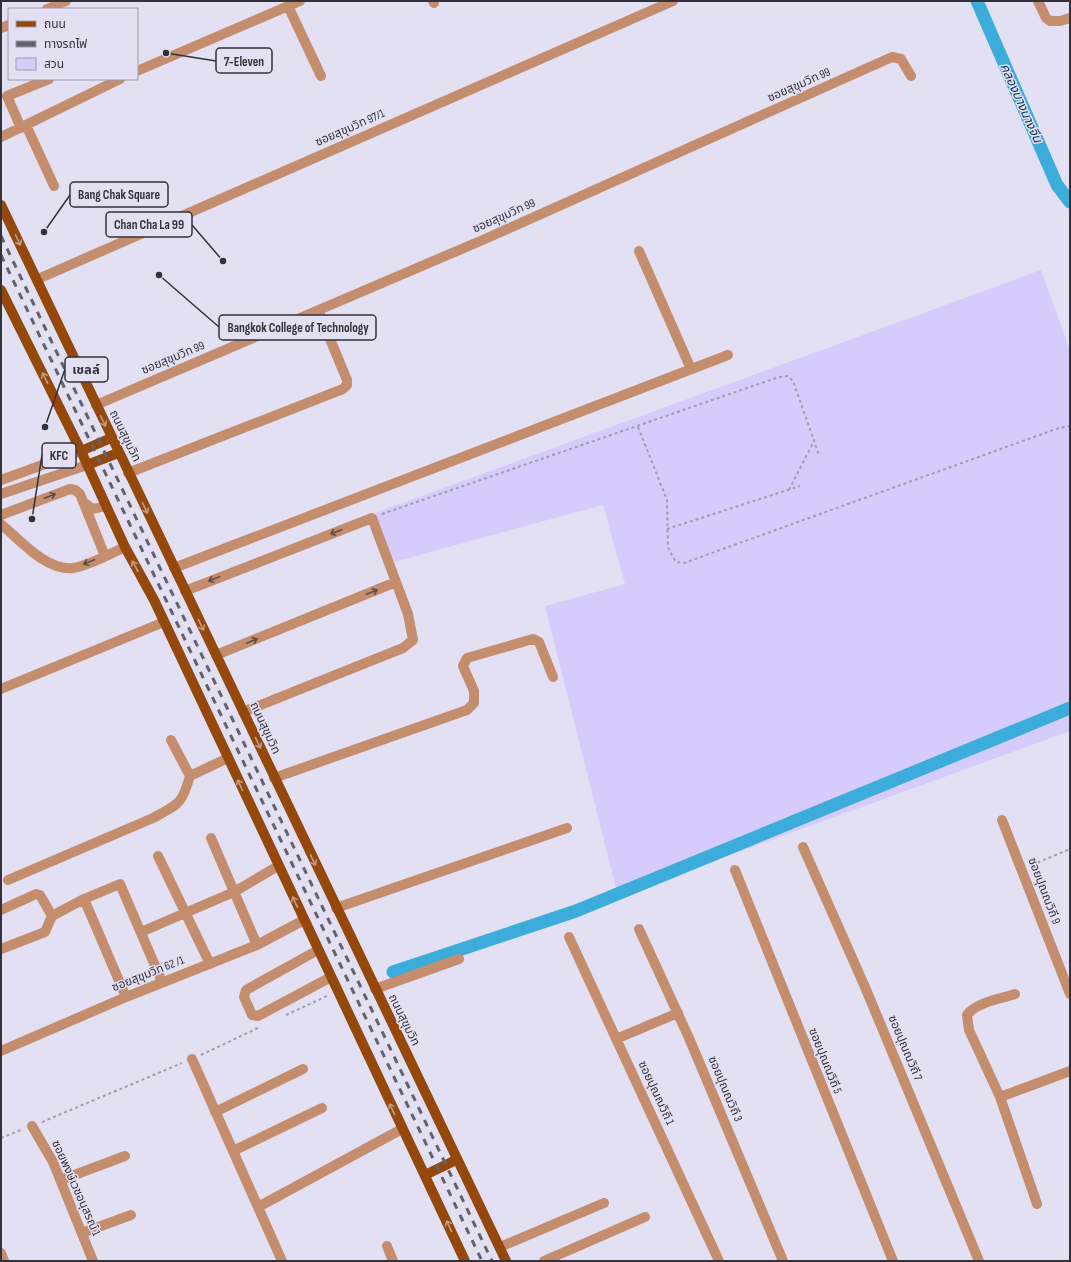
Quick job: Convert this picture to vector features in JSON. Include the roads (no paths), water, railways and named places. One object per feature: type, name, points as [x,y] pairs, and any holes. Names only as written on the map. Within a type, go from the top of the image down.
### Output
[{"type":"main road","name":"ถนนสุขุมวิท","points":[[1,206],[38,279],[118,453],[216,655],[456,1160],[506,1261]]},
{"type":"main road","points":[[1,290],[81,451],[125,547],[164,622],[425,1175],[462,1260]]},
{"type":"main road","points":[[81,451],[112,438]]},
{"type":"main road","points":[[87,465],[118,453]]},
{"type":"main road","points":[[425,1175],[456,1160]]},
{"type":"street","points":[[49,8],[66,1]]},
{"type":"street","points":[[138,67],[300,1]]},
{"type":"street","name":"ซอยสุขุมวิท 97/1","points":[[38,279],[673,1]]},
{"type":"street","points":[[1038,1],[1046,18],[1050,21],[1060,21],[1070,18]]},
{"type":"street","points":[[288,6],[321,76]]},
{"type":"street","name":"ซอยสุขุมวิท 99","points":[[96,405],[485,239],[892,57],[901,59],[911,76]]},
{"type":"street","points":[[47,80],[7,96],[54,186]]},
{"type":"street","points":[[1,137],[118,80]]},
{"type":"street","points":[[639,251],[691,370]]},
{"type":"street","points":[[128,473],[343,390],[347,385],[347,380],[318,310]]},
{"type":"street","points":[[174,568],[728,355]]},
{"type":"street","points":[[1,480],[81,451]]},
{"type":"street","points":[[1,494],[87,465]]},
{"type":"street","points":[[1,515],[70,489],[75,490],[80,494],[105,556]]},
{"type":"street","points":[[83,502],[93,509],[106,506]]},
{"type":"street","points":[[185,591],[372,518],[408,614],[414,640],[402,648],[243,712]]},
{"type":"street","points":[[1,524],[43,559],[56,566],[75,568],[125,547]]},
{"type":"street","points":[[216,655],[396,582]]},
{"type":"street","points":[[1,689],[164,622]]},
{"type":"street","points":[[274,778],[467,710],[474,703],[474,691],[463,666],[467,658],[533,639],[539,642],[553,677]]},
{"type":"street","points":[[8,880],[153,818],[176,805],[184,795],[190,776],[171,740]]},
{"type":"street","points":[[190,776],[228,758]]},
{"type":"street","name":"ซอยปุณณวิถี 9","points":[[1002,820],[1070,994]]},
{"type":"street","points":[[336,908],[567,828]]},
{"type":"street","points":[[211,838],[257,945]]},
{"type":"street","name":"ซอยปุณณวิถี 7","points":[[803,847],[868,995],[979,1261]]},
{"type":"street","points":[[158,856],[210,964]]},
{"type":"street","points":[[141,932],[234,892],[278,866]]},
{"type":"street","name":"ซอยปุณณวิถี 5","points":[[735,870],[893,1261]]},
{"type":"street","points":[[1,949],[45,932],[52,916],[84,899],[120,884],[162,982]]},
{"type":"street","points":[[1,910],[36,894],[40,895],[52,916]]},
{"type":"street","points":[[84,899],[126,997]]},
{"type":"street","name":"ซอยสุขุมวิท 62 /1","points":[[1,1051],[162,982],[257,945],[304,920]]},
{"type":"street","name":"ซอยปุณณวิถี 3","points":[[639,929],[678,1013],[783,1261]]},
{"type":"street","name":"ซอยปุณณวิถี 1","points":[[569,937],[719,1261]]},
{"type":"street","points":[[318,950],[246,990],[244,997],[252,1015],[258,1016],[331,977]]},
{"type":"street","points":[[375,989],[459,959]]},
{"type":"street","points":[[1015,994],[981,1005],[970,1010],[966,1015],[969,1030],[1000,1097],[1037,1204]]},
{"type":"street","points":[[616,1039],[678,1013]]},
{"type":"street","points":[[192,1059],[282,1261]]},
{"type":"street","points":[[215,1112],[303,1070]]},
{"type":"street","points":[[1000,1097],[1070,1071]]},
{"type":"street","points":[[233,1151],[322,1108]]},
{"type":"street","name":"ซอยพงษ์เวชอนุสรณ์ 1","points":[[32,1126],[53,1162],[94,1261]]},
{"type":"street","points":[[258,1207],[402,1129]]},
{"type":"street","points":[[61,1180],[125,1156]]},
{"type":"street","points":[[500,1247],[604,1203]]},
{"type":"street","points":[[82,1233],[131,1216]]},
{"type":"street","points":[[544,1261],[645,1217]]},
{"type":"street","points":[[387,1246],[393,1261]]},
{"type":"street","points":[[1,1253],[4,1261]]},
{"type":"waterway","name":"คลองบางนางจีน","points":[[977,1],[1057,185],[1070,202]]},
{"type":"waterway","points":[[393,972],[576,911],[1070,708]]},
{"type":"railway","points":[[1,236],[492,1261]]},
{"type":"railway","points":[[1,255],[482,1261]]},
{"type":"place","name":"7-Eleven","points":[[166,53]]},
{"type":"place","name":"Bang Chak Square","points":[[44,232]]},
{"type":"place","name":"Chan Cha La 99","points":[[223,261]]},
{"type":"place","name":"Bangkok College of Technology","points":[[159,275]]},
{"type":"place","name":"เชลล์","points":[[45,427]]},
{"type":"place","name":"KFC","points":[[32,519]]}]
